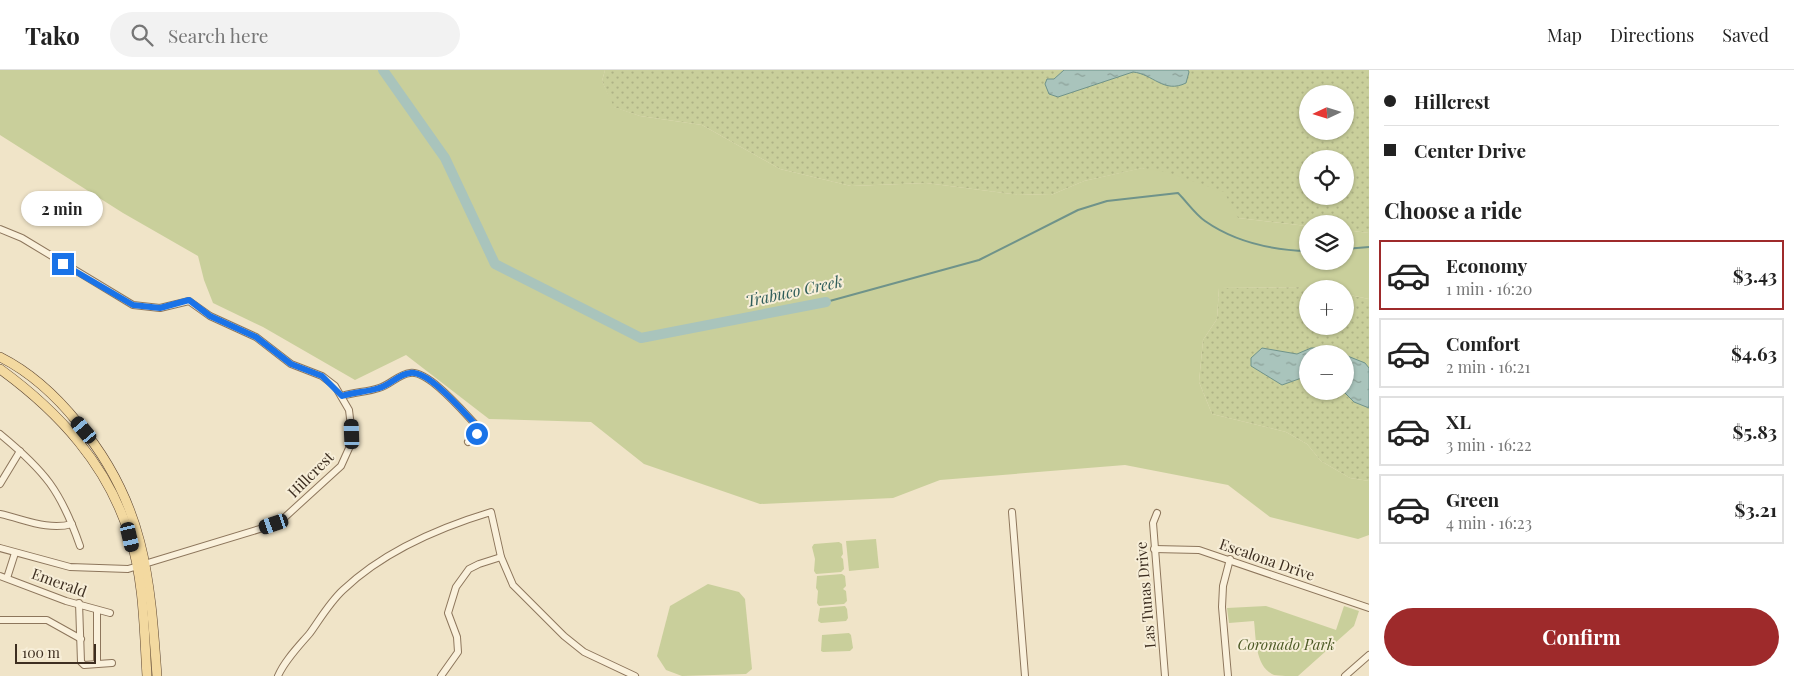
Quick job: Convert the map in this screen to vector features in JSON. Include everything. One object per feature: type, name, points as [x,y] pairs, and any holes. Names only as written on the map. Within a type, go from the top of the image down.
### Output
[{"type":"main road","points":[[0,357],[40,384],[66,408],[93,440],[124,492],[138,532],[157,676]]},
{"type":"main road","points":[[0,369],[34,394],[58,417],[84,447],[115,498],[142,566],[147,676]]},
{"type":"street","points":[[0,229],[22,238],[133,305],[160,308],[189,300],[217,320],[256,337],[291,364],[322,376],[342,396],[358,390],[381,388],[403,374],[412,372],[418,374],[430,380],[478,427],[477,434],[468,442]]},
{"type":"street","name":"Hillcrest","points":[[0,548],[70,567],[115,569],[142,566],[268,526],[284,518],[334,473],[346,456],[352,434],[352,423],[349,410],[342,396]]},
{"type":"street","points":[[0,434],[20,451],[54,487],[72,524],[80,546]]},
{"type":"street","points":[[0,484],[20,451]]},
{"type":"street","points":[[278,676],[341,592],[381,559],[403,547],[465,520],[491,512],[501,557],[513,585],[564,636],[598,660],[631,675]]},
{"type":"street","points":[[1012,512],[1025,676]]},
{"type":"street","name":"Las Tunas Drive","points":[[1157,513],[1153,524],[1154,549],[1165,676]]},
{"type":"street","points":[[0,514],[51,526],[62,527],[72,524]]},
{"type":"street","name":"Escalona Drive","points":[[1154,549],[1199,550],[1369,608]]},
{"type":"street","points":[[7,578],[15,553]]},
{"type":"street","points":[[442,676],[458,652],[459,643],[448,613],[456,587],[469,569],[501,557]]},
{"type":"street","points":[[1228,676],[1222,607],[1223,586],[1230,559]]},
{"type":"street","name":"Emerald","points":[[0,576],[66,601],[110,613]]},
{"type":"street","points":[[79,603],[80,662],[84,664],[112,663]]},
{"type":"street","points":[[97,610],[97,664]]},
{"type":"street","points":[[0,620],[48,620],[81,639]]},
{"type":"street","points":[[1345,676],[1369,656]]},
{"type":"green space","points":[[0,70],[605,70],[602,81],[614,107],[640,116],[702,125],[780,169],[851,186],[926,183],[1012,194],[1051,195],[1084,181],[1142,168],[1166,172],[1224,192],[1238,218],[1299,225],[1299,270],[1354,270],[1354,231],[1369,233],[1369,299],[1354,296],[1354,280],[1299,280],[1299,287],[1219,288],[1217,319],[1203,340],[1199,382],[1212,414],[1286,432],[1307,444],[1321,461],[1350,478],[1369,481],[1369,535],[1358,539],[1270,517],[1228,485],[1125,465],[940,480],[893,498],[760,504],[644,464],[591,422],[489,419],[406,355],[355,380],[263,327],[213,303],[204,280],[198,256],[123,213],[0,135]]},
{"type":"green space","points":[[605,70],[1369,70],[1369,233],[1354,231],[1354,215],[1299,215],[1299,225],[1238,218],[1143,168],[1084,181],[1051,195],[1012,194],[926,183],[851,186],[780,169],[702,125],[640,116],[613,107],[602,81]]},
{"type":"green space","points":[[1299,287],[1299,335],[1354,335],[1354,296],[1369,299],[1369,481],[1350,478],[1321,461],[1307,444],[1286,432],[1212,414],[1199,382],[1203,340],[1217,319],[1219,288]]},
{"type":"green space","points":[[876,539],[879,568],[849,571],[846,541]]},
{"type":"green space","points":[[839,542],[842,544],[843,554],[841,557],[844,569],[841,572],[816,574],[814,571],[815,559],[812,547],[814,544]]},
{"type":"green space","points":[[842,574],[845,576],[846,586],[843,589],[846,591],[847,601],[844,604],[819,606],[816,588],[817,576]]},
{"type":"green space","points":[[708,584],[739,592],[745,599],[752,669],[746,674],[682,676],[666,670],[657,656],[670,606]]},
{"type":"green space","points":[[845,606],[848,618],[846,621],[821,623],[818,621],[820,608]]},
{"type":"green space","name":"Coronado Park","points":[[1266,606],[1336,630],[1344,606],[1359,611],[1354,626],[1298,676],[1282,676],[1274,675],[1263,666],[1256,643],[1254,621],[1229,623],[1227,608]]},
{"type":"green space","points":[[849,633],[853,648],[850,651],[821,651],[822,635]]},
{"type":"water","points":[[1064,70],[1188,70],[1189,72],[1186,83],[1178,86],[1165,85],[1140,73],[1133,72],[1058,97],[1049,94],[1045,84],[1047,79],[1054,79]]},
{"type":"water","points":[[1262,348],[1299,353],[1299,379],[1282,385],[1251,366],[1251,358]]},
{"type":"water","points":[[1354,359],[1365,363],[1369,368],[1369,408],[1352,400],[1354,400]]},
{"type":"waterway","name":"Trabuco Creek","points":[[383,70],[445,158],[495,264],[641,338],[826,302]]},
{"type":"waterway","name":"Trabuco Creek","points":[[826,302],[979,260],[1078,210],[1107,201],[1178,193],[1201,218],[1229,234],[1267,247],[1299,250]]},
{"type":"waterway","name":"Trabuco Creek","points":[[1354,248],[1369,247]]},
{"type":"route","points":[[63,264],[116,297],[133,305],[160,308],[189,300],[210,316],[256,337],[291,364],[322,376],[335,386],[342,396],[358,390],[381,388],[403,374],[412,372],[418,374],[430,380],[478,427],[477,434]]}]
